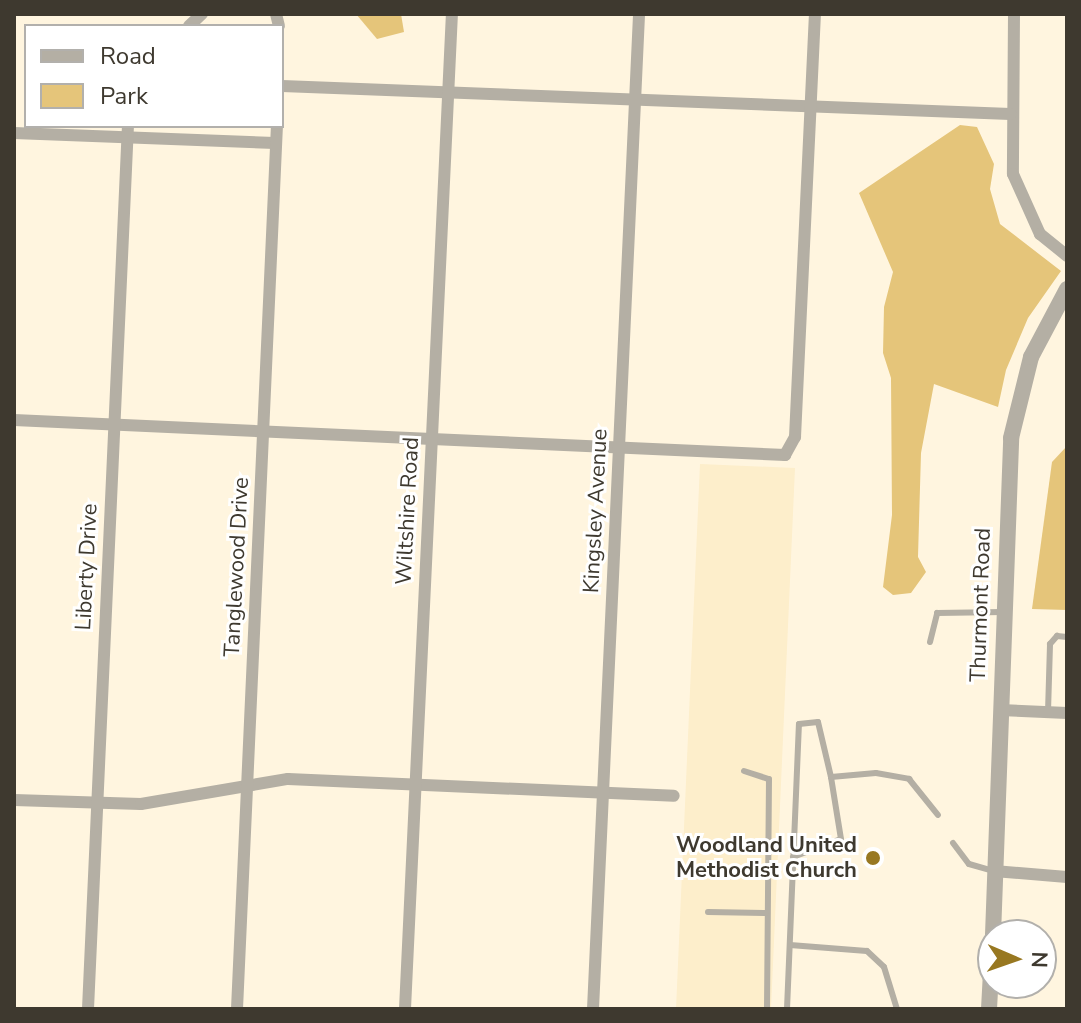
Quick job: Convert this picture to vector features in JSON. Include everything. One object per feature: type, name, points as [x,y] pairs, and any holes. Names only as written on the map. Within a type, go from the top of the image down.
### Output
[{"type":"street","name":"Wiltshire Road","points":[[405,1009],[452,14]]},
{"type":"street","name":"Kingsley Avenue","points":[[593,1009],[639,14]]},
{"type":"street","points":[[14,420],[263,429],[776,456],[788,452],[795,437],[815,14]]},
{"type":"street","points":[[1014,14],[1010,114],[1013,174],[1022,202],[1040,234],[1067,256]]},
{"type":"street","points":[[284,86],[1010,114]]},
{"type":"street","name":"Tanglewood Drive","points":[[237,1009],[277,128]]},
{"type":"street","points":[[14,133],[128,131],[275,143]]},
{"type":"street","name":"Liberty Drive","points":[[88,1009],[128,131]]},
{"type":"street","name":"Thurmont Road","points":[[993,919],[1003,612],[1015,411],[1031,357],[1067,289]]},
{"type":"street","points":[[1000,710],[1067,713]]},
{"type":"street","points":[[14,800],[160,802],[248,783],[288,779],[674,796]]},
{"type":"street","points":[[994,871],[1067,877]]},
{"type":"lane","points":[[930,642],[937,613],[1003,612]]},
{"type":"lane","points":[[1048,712],[1050,644],[1057,636],[1067,637]]},
{"type":"lane","points":[[787,1009],[793,857],[799,724],[818,722],[841,839],[793,857]]},
{"type":"lane","points":[[744,771],[769,779],[767,1009]]},
{"type":"lane","points":[[831,777],[876,773],[909,779],[938,815]]},
{"type":"lane","points":[[953,843],[969,864],[994,871]]},
{"type":"lane","points":[[708,912],[766,913]]},
{"type":"lane","points":[[790,945],[867,951],[884,967],[897,1009]]},
{"type":"shaded area","points":[[700,464],[795,468],[771,1009],[676,1009]]},
{"type":"green space","points":[[356,14],[401,14],[404,32],[377,39]]},
{"type":"green space","points":[[960,125],[977,127],[994,164],[990,189],[1000,224],[1061,271],[1028,318],[1006,370],[998,407],[934,384],[921,453],[918,557],[926,572],[911,593],[893,595],[883,587],[892,515],[891,378],[883,353],[884,307],[893,272],[859,193]]},
{"type":"green space","points":[[1067,446],[1067,610],[1032,609],[1052,462]]},
{"type":"place","name":"Woodland United Methodist Church","points":[[873,858]]}]
